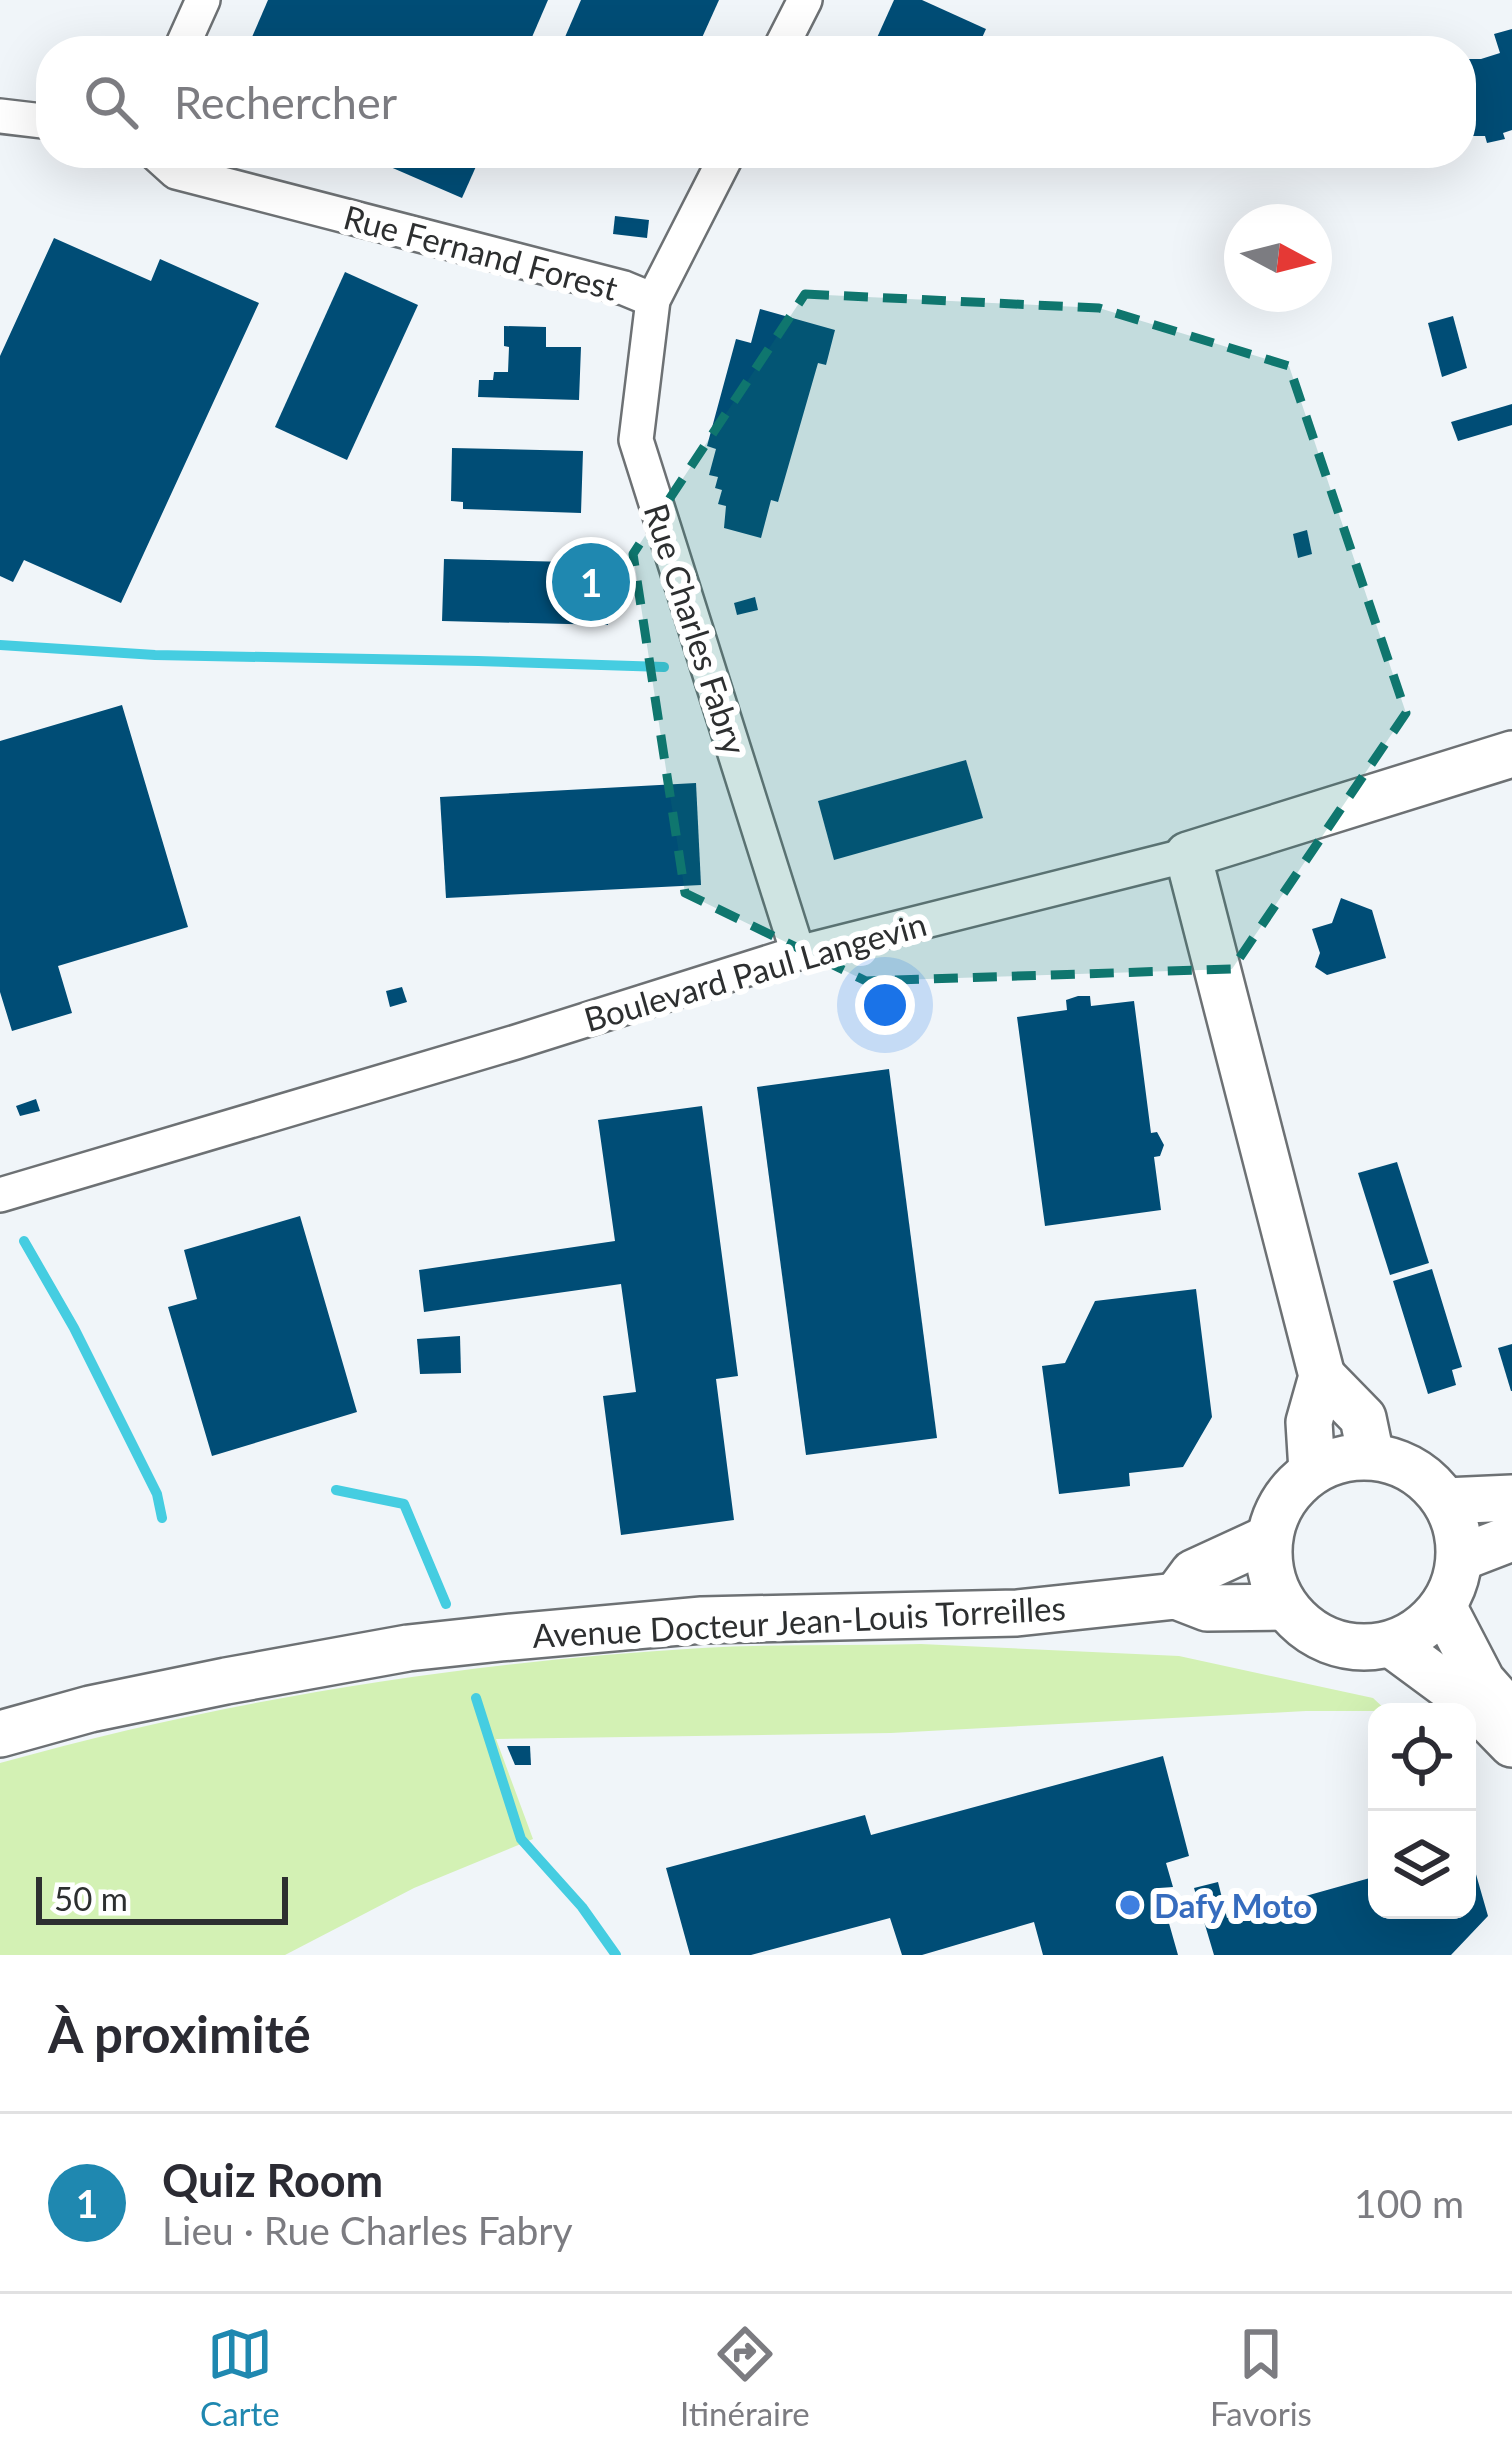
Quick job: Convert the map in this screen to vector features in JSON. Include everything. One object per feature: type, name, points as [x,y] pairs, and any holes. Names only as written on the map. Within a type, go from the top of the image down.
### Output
[{"type":"main road","name":"Boulevard Paul Langevin","points":[[1187,855],[1512,754]]},
{"type":"main road","points":[[1187,855],[1322,1376],[1363,1418],[1371,1456]]},
{"type":"main road","points":[[1312,1471],[1309,1422],[1322,1376]]},
{"type":"main road","points":[[1371,1456],[1393,1460],[1431,1483],[1456,1528],[1460,1558],[1443,1606],[1420,1630],[1391,1644],[1361,1648],[1332,1643],[1306,1629],[1286,1607],[1268,1562],[1269,1538],[1284,1501],[1312,1471],[1340,1459],[1371,1456]]},
{"type":"main road","points":[[1445,1501],[1512,1498]]},
{"type":"main road","points":[[1176,1596],[1192,1573],[1269,1538]]},
{"type":"main road","points":[[1460,1558],[1512,1538]]},
{"type":"main road","name":"Avenue Docteur Jean-Louis Torreilles","points":[[0,1734],[90,1708],[408,1648],[702,1620],[1016,1613],[1176,1596],[1207,1608],[1286,1607]]},
{"type":"main road","points":[[1443,1606],[1482,1681],[1512,1715]]},
{"type":"main road","points":[[1391,1644],[1475,1706],[1512,1744]]},
{"type":"street","points":[[186,36],[203,0]]},
{"type":"street","points":[[787,36],[806,0]]},
{"type":"street","points":[[0,116],[36,120]]},
{"type":"street","name":"Rue Fernand Forest","points":[[172,168],[624,288],[653,300],[720,168]]},
{"type":"street","name":"Rue Charles Fabry","points":[[653,300],[636,440],[798,952]]},
{"type":"street","name":"Boulevard Paul Langevin","points":[[0,1195],[517,1042],[798,952],[1187,855]]},
{"type":"highlighted area","points":[[805,294],[1099,308],[1289,366],[1406,713],[1232,969],[866,981],[685,893],[633,554]]},
{"type":"green space","points":[[921,1644],[1179,1656],[1373,1698],[1378,1703],[1368,1703],[1368,1711],[891,1733],[496,1739],[533,1839],[414,1888],[285,1955],[0,1955],[0,1763],[173,1720],[348,1687],[613,1654]]},
{"type":"building","points":[[268,0],[548,0],[532,36],[252,36]]},
{"type":"building","points":[[581,0],[719,0],[703,36],[565,36]]},
{"type":"building","points":[[894,0],[922,0],[986,29],[983,36],[878,36]]},
{"type":"building","points":[[1512,29],[1512,130],[1503,133],[1505,139],[1487,143],[1485,136],[1476,136],[1476,59],[1500,53],[1494,34]]},
{"type":"building","points":[[393,168],[475,168],[462,198]]},
{"type":"building","points":[[615,216],[649,220],[647,238],[613,234]]},
{"type":"building","points":[[54,238],[151,281],[160,259],[259,303],[121,603],[24,560],[13,582],[0,576],[0,356]]},
{"type":"building","points":[[345,272],[418,305],[347,460],[275,427]]},
{"type":"building","points":[[760,309],[835,330],[826,365],[818,363],[778,502],[771,500],[761,538],[724,528],[726,506],[718,504],[722,490],[715,488],[718,477],[709,475],[716,449],[707,446],[736,339],[751,343]]},
{"type":"building","points":[[1453,316],[1467,368],[1442,377],[1428,323]]},
{"type":"building","points":[[504,326],[546,327],[546,347],[581,347],[579,400],[478,397],[479,380],[493,380],[494,372],[508,372]]},
{"type":"building","points":[[1512,404],[1512,425],[1458,441],[1451,422]]},
{"type":"building","points":[[452,448],[583,451],[581,513],[463,509],[463,502],[451,501]]},
{"type":"building","points":[[1307,530],[1312,554],[1298,558],[1293,534]]},
{"type":"building","points":[[444,559],[610,563],[608,625],[442,621]]},
{"type":"building","points":[[755,597],[758,610],[737,615],[734,603]]},
{"type":"building","points":[[122,705],[188,927],[58,966],[72,1013],[12,1031],[0,992],[0,741]]},
{"type":"building","points":[[966,760],[983,818],[834,860],[818,801]]},
{"type":"building","points":[[696,783],[701,885],[446,898],[440,797]]},
{"type":"building","points":[[1341,898],[1372,910],[1386,958],[1327,975],[1315,967],[1320,953],[1312,929],[1332,923]]},
{"type":"building","points":[[402,987],[407,1002],[390,1007],[386,991]]},
{"type":"building","points":[[1090,996],[1091,1006],[1134,1001],[1151,1133],[1157,1132],[1164,1145],[1160,1156],[1154,1157],[1161,1210],[1045,1226],[1017,1017],[1067,1010],[1066,1000]]},
{"type":"building","points":[[889,1069],[937,1438],[806,1455],[757,1087]]},
{"type":"building","points":[[36,1099],[40,1111],[20,1116],[16,1106]]},
{"type":"building","points":[[702,1106],[738,1376],[716,1379],[734,1520],[621,1535],[603,1396],[636,1392],[621,1284],[424,1312],[419,1270],[615,1241],[598,1120]]},
{"type":"building","points":[[1397,1162],[1429,1263],[1390,1275],[1358,1173]]},
{"type":"building","points":[[300,1216],[357,1412],[212,1456],[168,1307],[197,1299],[184,1250]]},
{"type":"building","points":[[1432,1269],[1462,1367],[1452,1370],[1456,1385],[1428,1394],[1393,1281]]},
{"type":"building","points":[[1196,1289],[1212,1417],[1183,1467],[1129,1473],[1130,1486],[1059,1494],[1042,1366],[1065,1363],[1095,1301]]},
{"type":"building","points":[[460,1336],[461,1373],[420,1374],[417,1339]]},
{"type":"building","points":[[1512,1344],[1512,1391],[1511,1391],[1498,1348]]},
{"type":"building","points":[[507,1746],[530,1746],[531,1765],[515,1765]]},
{"type":"building","points":[[1163,1756],[1189,1856],[1166,1863],[1173,1887],[1159,1888],[1178,1955],[1043,1955],[1034,1922],[922,1955],[902,1955],[890,1918],[751,1955],[690,1955],[666,1868],[865,1815],[871,1835]]},
{"type":"building","points":[[1476,1874],[1488,1916],[1451,1955],[1214,1955],[1194,1888],[1218,1882],[1227,1918],[1368,1879],[1368,1919],[1476,1919]]},
{"type":"waterway","points":[[0,645],[155,655],[664,667]]},
{"type":"waterway","points":[[24,1241],[74,1328],[157,1494],[162,1518]]},
{"type":"waterway","points":[[336,1490],[404,1504],[446,1604]]},
{"type":"waterway","points":[[476,1698],[521,1839],[582,1907],[616,1955]]},
{"type":"place","name":"Quiz Room","points":[[591,582]]},
{"type":"place","name":"Dafy Moto","points":[[1130,1905]]}]
